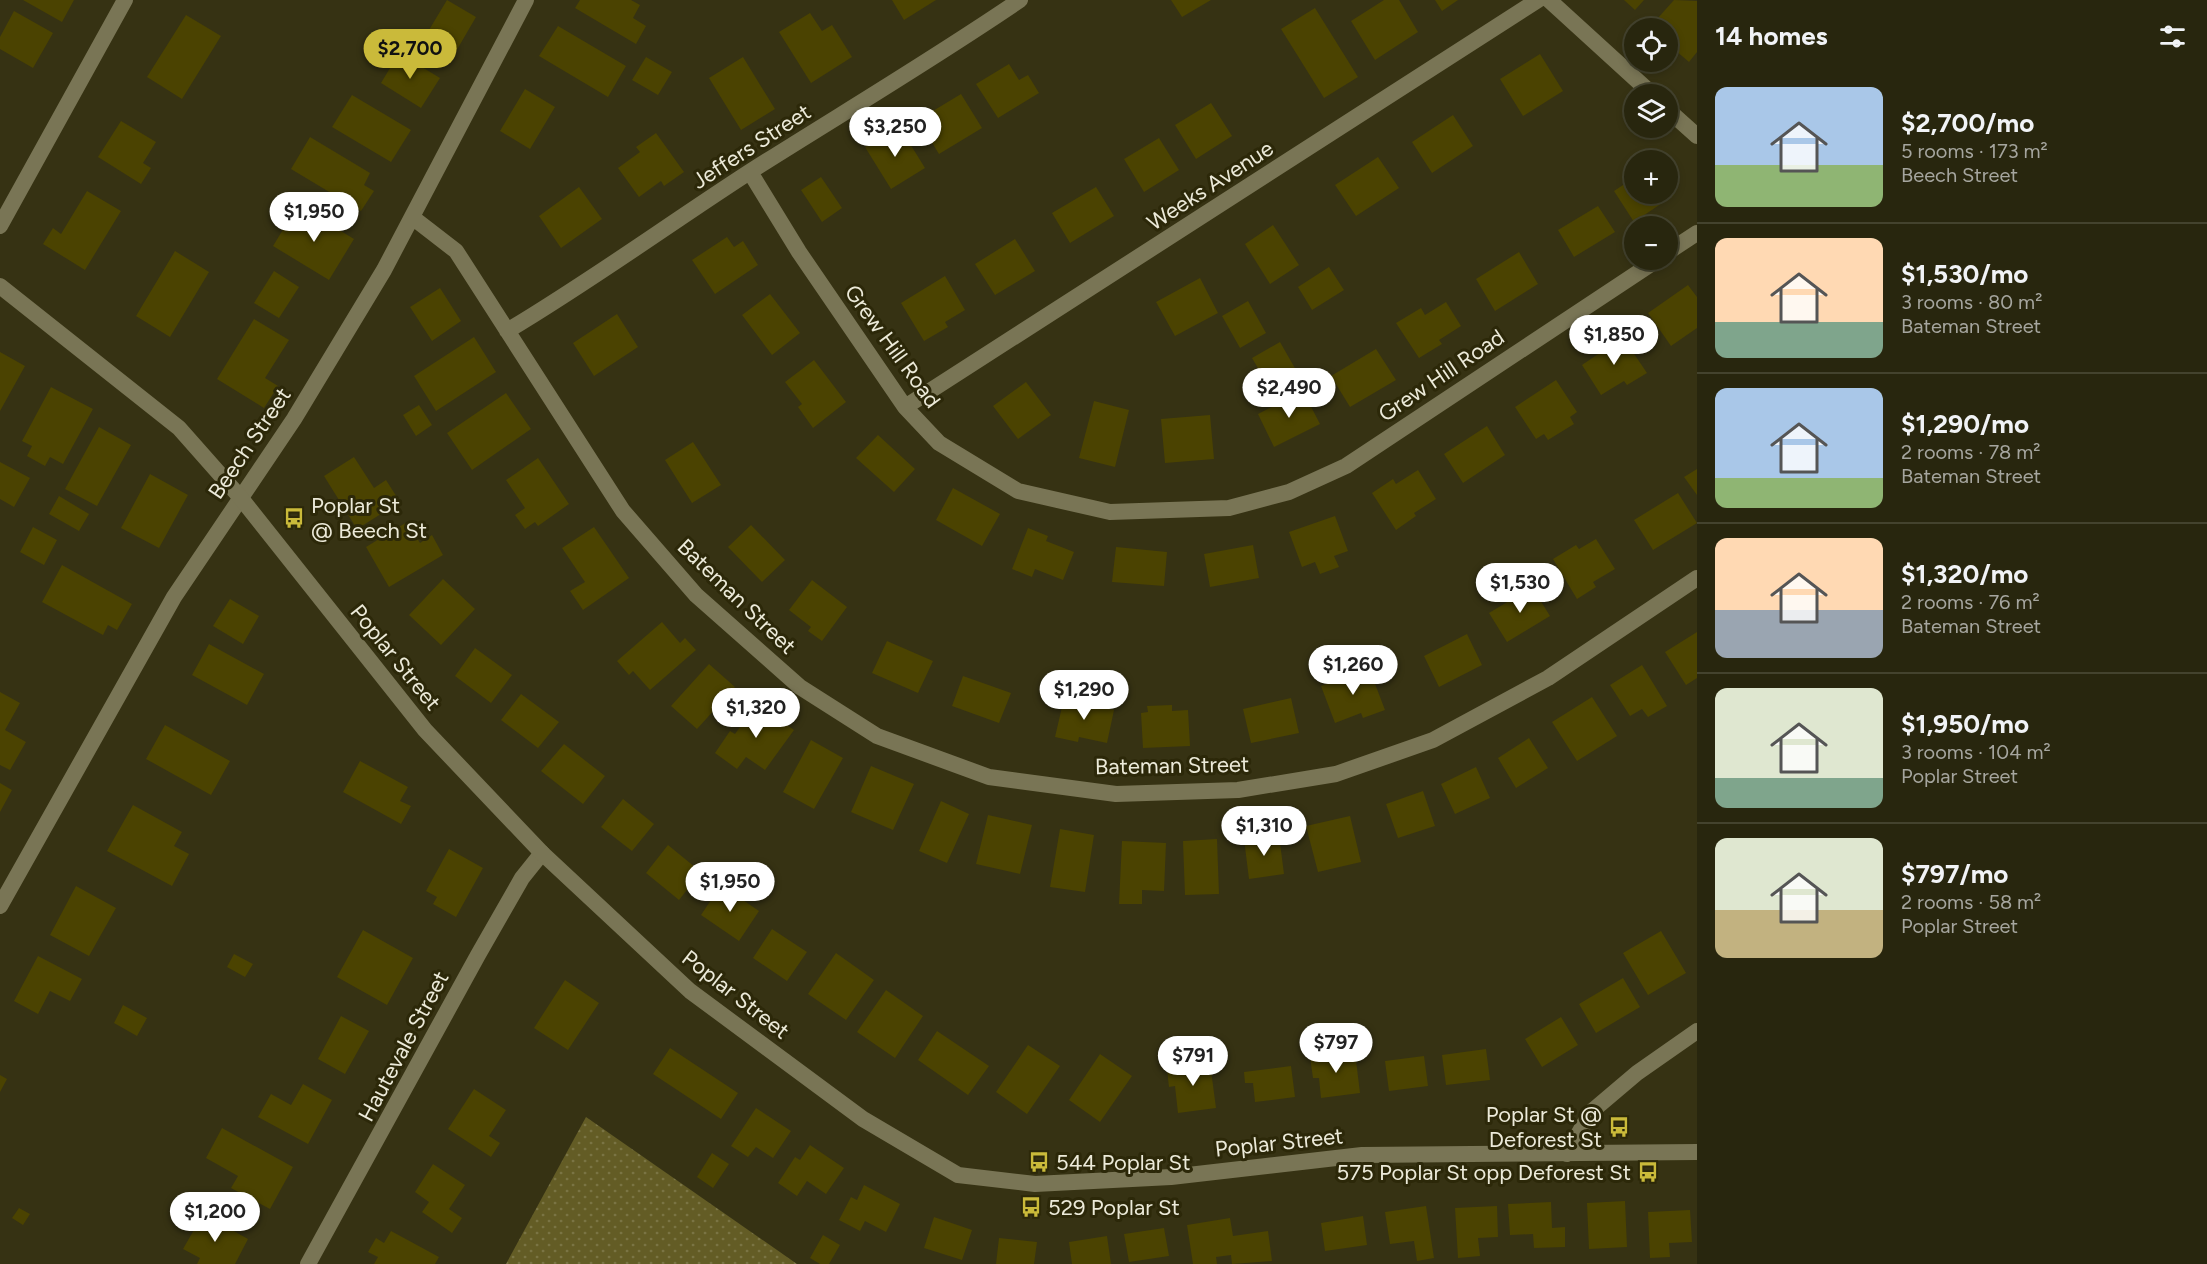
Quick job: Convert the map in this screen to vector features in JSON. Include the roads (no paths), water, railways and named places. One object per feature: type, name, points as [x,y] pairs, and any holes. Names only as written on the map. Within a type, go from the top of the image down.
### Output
[{"type":"street","points":[[0,226],[125,0]]},
{"type":"street","name":"Beech Street","points":[[0,906],[174,597],[294,420],[384,270],[526,0]]},
{"type":"street","name":"Jeffers Street","points":[[507,331],[564,297],[750,172],[961,40],[1020,0]]},
{"type":"street","name":"Weeks Avenue","points":[[905,407],[1538,0]]},
{"type":"street","points":[[1549,0],[1641,84]]},
{"type":"street","points":[[1678,119],[1697,136]]},
{"type":"street","name":"Grew Hill Road","points":[[750,172],[800,252],[905,407],[939,443],[1018,491],[1110,512],[1229,508],[1289,492],[1346,466],[1642,270]]},
{"type":"street","name":"Bateman Street","points":[[412,217],[456,251],[623,511],[696,595],[800,687],[877,736],[989,777],[1116,794],[1238,790],[1336,774],[1433,740],[1548,678],[1697,578]]},
{"type":"street","points":[[1678,245],[1697,233]]},
{"type":"street","name":"Poplar Street","points":[[0,286],[179,428],[240,497],[425,730],[542,853],[690,991],[863,1119],[958,1174],[1035,1184],[1171,1177],[1362,1155],[1697,1152]]},
{"type":"street","name":"Hautevale Street","points":[[308,1264],[478,955],[522,878],[542,853]]},
{"type":"street","points":[[1567,1154],[1591,1112],[1636,1072],[1697,1031]]},
{"type":"place","name":"Poplar St @ Beech St","points":[[294,518]]},
{"type":"place","name":"Poplar St @ Deforest St","points":[[1619,1127]]},
{"type":"place","name":"544 Poplar St","points":[[1039,1162]]},
{"type":"place","name":"575 Poplar St opp Deforest St","points":[[1648,1172]]},
{"type":"place","name":"529 Poplar St","points":[[1031,1207]]}]
